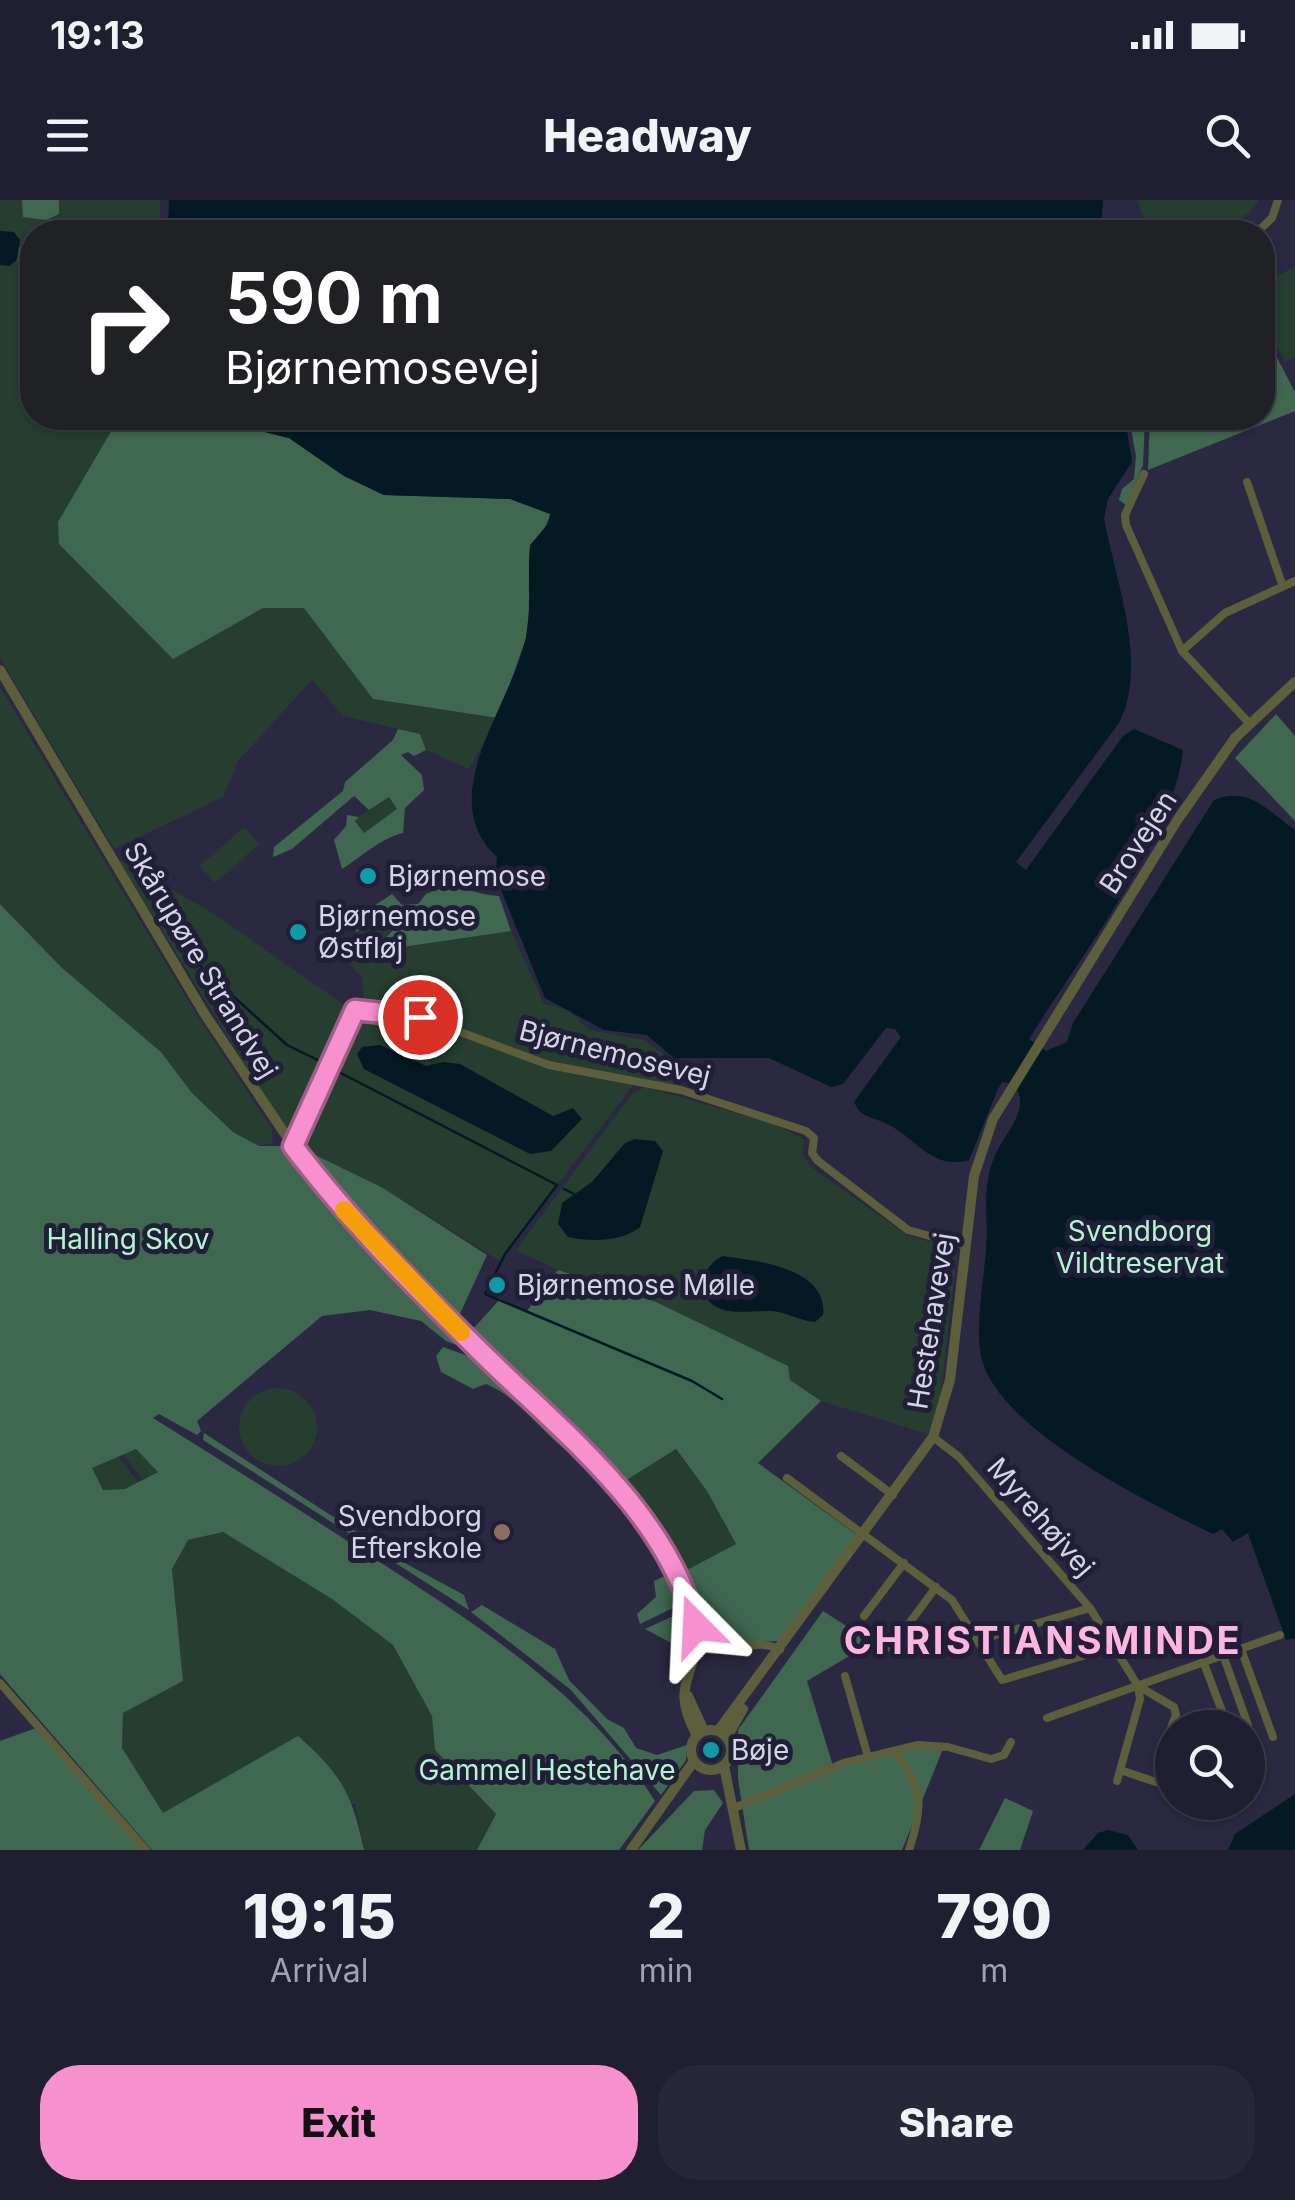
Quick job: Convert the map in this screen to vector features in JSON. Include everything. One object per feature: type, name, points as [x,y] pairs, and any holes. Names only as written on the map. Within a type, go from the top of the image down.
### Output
[{"type":"street","points":[[1144,474],[1125,515],[1126,525],[1182,651],[1249,724]]},
{"type":"street","points":[[1247,482],[1282,584]]},
{"type":"street","points":[[1182,651],[1225,613],[1295,581]]},
{"type":"street","name":"Skårupøre Strandvej","points":[[0,670],[204,1013],[293,1146],[399,1270],[622,1490],[660,1544],[685,1592],[696,1626],[696,1646]]},
{"type":"street","name":"Brovejen","points":[[1039,1042],[1178,819],[1249,724],[1295,682]]},
{"type":"street","name":"Bjørnemosevej","points":[[293,1146],[355,1010],[420,1017],[549,1064],[680,1090],[806,1131],[814,1138],[812,1153],[818,1161],[908,1230],[966,1246]]},
{"type":"street","name":"Hestehavevej","points":[[723,1734],[933,1438],[950,1380],[980,1155],[1039,1042]]},
{"type":"street","name":"Myrehøjvej","points":[[933,1438],[959,1457],[1090,1608],[1138,1686],[1174,1710]]},
{"type":"street","points":[[841,1456],[893,1495]]},
{"type":"street","points":[[787,1478],[936,1587],[964,1615],[1002,1680],[1116,1646]]},
{"type":"street","points":[[864,1616],[904,1563]]},
{"type":"street","points":[[891,1648],[936,1587]]},
{"type":"street","points":[[979,1640],[1090,1608]]},
{"type":"street","points":[[1047,1718],[1280,1635]]},
{"type":"street","points":[[701,1734],[685,1676],[696,1646],[719,1654],[761,1644],[780,1650]]},
{"type":"street","points":[[1241,1649],[1273,1737]]},
{"type":"street","points":[[1222,1655],[1242,1710]]},
{"type":"street","points":[[1203,1662],[1221,1710]]},
{"type":"street","points":[[845,1676],[868,1757]]},
{"type":"street","points":[[0,1682],[146,1850]]},
{"type":"street","points":[[1117,1781],[1140,1698],[1138,1686]]},
{"type":"street","points":[[701,1734],[723,1734],[732,1750],[719,1768]]},
{"type":"street","points":[[698,1765],[691,1748],[701,1734]]},
{"type":"street","points":[[734,1808],[868,1757],[932,1744],[990,1759],[1004,1754],[1012,1742]]},
{"type":"street","points":[[896,1754],[915,1778],[922,1799],[909,1850]]},
{"type":"street","points":[[698,1765],[719,1768]]},
{"type":"street","points":[[631,1850],[698,1765]]},
{"type":"street","points":[[719,1768],[734,1808],[741,1850]]},
{"type":"street","points":[[1120,1770],[1155,1782]]},
{"type":"green space","points":[[0,200],[160,200],[160,220],[20,220],[20,430],[118,430],[173,658],[263,608],[305,608],[373,699],[498,718],[469,769],[426,750],[420,734],[343,716],[312,680],[238,761],[223,797],[114,849],[0,658]]},
{"type":"green space","points":[[22,200],[59,200],[59,214],[46,220],[23,217]]},
{"type":"green space","points":[[1137,200],[1259,200],[1240,220],[1144,220]]},
{"type":"green space","points":[[1295,267],[1295,357],[1285,362],[1275,342],[1275,278]]},
{"type":"green space","points":[[1275,354],[1295,392],[1295,411],[1275,419]]},
{"type":"green space","points":[[112,430],[257,430],[289,438],[344,476],[384,495],[510,499],[551,514],[529,562],[533,577],[526,638],[498,718],[373,699],[304,608],[263,608],[173,659],[59,544],[58,522]]},
{"type":"green space","points":[[1131,430],[1144,430],[1143,465],[1126,505],[1119,500],[1122,489],[1134,479],[1136,456]]},
{"type":"green space","points":[[1150,430],[1248,430],[1148,470]]},
{"type":"green space","points":[[0,687],[195,1012],[272,1129],[273,1143],[259,1146],[233,1132],[192,1093],[161,1052],[61,967],[0,904]]},
{"type":"green space","points":[[1276,714],[1295,736],[1295,821],[1235,758]]},
{"type":"green space","points":[[398,729],[420,734],[426,750],[414,756],[408,752],[401,755],[422,775],[424,790],[405,808],[403,833],[342,869],[334,840],[346,826],[347,815],[359,817],[355,821],[364,833],[397,809],[389,797],[369,810],[354,796],[292,849],[273,857],[274,847],[343,791],[345,782],[393,740]]},
{"type":"green space","points":[[389,796],[398,809],[364,833],[355,820]]},
{"type":"green space","points":[[244,827],[259,844],[215,883],[200,866]]},
{"type":"green space","points":[[118,859],[211,912],[350,1009],[291,1139]]},
{"type":"green space","points":[[446,886],[499,896],[511,931],[382,950],[382,941],[393,930],[385,915],[356,932],[351,921],[392,894],[402,905],[418,904],[426,894]]},
{"type":"green space","name":"Halling Skov","points":[[0,904],[61,967],[161,1052],[192,1093],[233,1132],[259,1146],[282,1146],[356,1236],[472,1351],[446,1341],[421,1321],[370,1310],[322,1316],[197,1421],[201,1431],[197,1435],[159,1414],[153,1418],[502,1644],[600,1731],[655,1801],[619,1850],[477,1850],[496,1814],[435,1750],[432,1716],[393,1645],[332,1599],[223,1532],[188,1540],[172,1569],[183,1681],[123,1713],[122,1748],[163,1813],[298,1736],[343,1786],[364,1850],[152,1850],[0,1674]],"holes":[[[136,1449],[158,1472],[125,1489],[103,1490],[92,1468]]]},
{"type":"green space","points":[[385,914],[392,928],[382,941],[383,950],[511,931],[544,1004],[568,1010],[589,1030],[644,1040],[675,1063],[673,1085],[550,1061],[421,1014],[364,1004],[362,978],[336,947]]},
{"type":"green space","points":[[357,1013],[419,1020],[548,1067],[633,1085],[500,1261],[383,1188],[305,1150],[304,1138]]},
{"type":"green space","points":[[645,1087],[774,1124],[805,1140],[802,1154],[812,1168],[907,1235],[957,1250],[940,1401],[928,1434],[821,1401],[790,1380],[516,1250],[632,1094]]},
{"type":"green space","points":[[305,1150],[383,1188],[487,1255],[459,1316],[362,1220]]},
{"type":"green space","points":[[558,1270],[656,1302],[788,1366],[790,1380],[821,1401],[758,1463],[857,1535],[780,1641],[709,1644],[683,1572],[736,1544],[707,1491],[676,1449],[625,1481],[472,1330],[500,1299],[526,1312]]},
{"type":"green space","points":[[443,1347],[485,1362],[588,1464],[561,1446],[501,1392],[486,1384],[473,1389],[441,1372],[436,1356]]},
{"type":"green space","points":[[278,1388],[306,1399],[317,1427],[306,1455],[278,1466],[250,1455],[239,1427],[250,1399]]},
{"type":"green space","points":[[204,1433],[403,1562],[464,1595],[469,1610],[203,1440]]},
{"type":"green space","points":[[136,1449],[159,1471],[143,1480],[123,1454]]},
{"type":"green space","points":[[675,1449],[707,1491],[736,1544],[683,1572],[625,1481]]},
{"type":"green space","points":[[118,1456],[138,1482],[125,1489],[103,1490],[91,1468]]},
{"type":"green space","points":[[223,1532],[332,1599],[393,1645],[432,1716],[435,1750],[496,1814],[477,1850],[364,1850],[355,1804],[163,1813],[155,1807],[122,1748],[123,1713],[183,1681],[172,1569],[188,1540]]},
{"type":"green space","points":[[667,1575],[679,1605],[640,1624],[637,1614],[656,1597],[654,1581]]},
{"type":"green space","points":[[482,1605],[555,1649],[569,1680],[607,1719],[624,1728],[636,1748],[657,1755],[687,1745],[686,1760],[661,1795],[571,1690],[471,1612]]},
{"type":"green space","points":[[823,1611],[865,1638],[851,1655],[807,1681],[834,1769],[916,1749],[943,1749],[902,1850],[749,1850],[738,1779],[738,1730]]},
{"type":"green space","points":[[682,1612],[691,1626],[688,1652],[645,1629]]},
{"type":"green space","points":[[36,1728],[142,1850],[0,1850],[0,1741]]},
{"type":"green space","points":[[712,1738],[724,1750],[712,1762],[700,1750]]},
{"type":"green space","name":"Gammel Hestehave","points":[[714,1790],[723,1803],[705,1830],[702,1850],[638,1850],[694,1791]]},
{"type":"green space","points":[[1005,1798],[1033,1811],[1020,1850],[979,1850]]},
{"type":"water","points":[[169,200],[1103,200],[1102,220],[168,220]]},
{"type":"water","points":[[0,231],[14,232],[20,240],[17,260],[9,266],[0,265]]},
{"type":"water","points":[[256,430],[1127,430],[1132,462],[1108,499],[1104,518],[1127,621],[1131,674],[1127,700],[1119,723],[1016,862],[1026,870],[1123,736],[1134,729],[1183,750],[1176,783],[1143,858],[1029,1039],[1046,1051],[1067,1042],[1073,1023],[1214,800],[1226,796],[1248,798],[1295,830],[1295,1638],[1286,1640],[1248,1533],[1233,1542],[1222,1529],[1213,1534],[1116,1484],[1045,1436],[1015,1410],[993,1383],[981,1356],[979,1332],[987,1188],[997,1151],[1019,1110],[1019,1093],[1014,1084],[1002,1082],[969,1160],[944,1161],[896,1129],[864,1114],[854,1102],[901,1037],[895,1029],[886,1028],[843,1084],[831,1087],[769,1058],[674,1058],[647,1035],[604,1030],[545,998],[495,875],[497,857],[479,833],[472,807],[482,751],[526,637],[530,545],[548,524],[550,514],[510,499],[384,495],[344,476],[289,438]]},
{"type":"water","points":[[380,1045],[426,1066],[460,1064],[553,1116],[573,1108],[582,1119],[551,1151],[530,1154],[364,1069],[357,1054],[362,1047]]},
{"type":"water","points":[[635,1139],[655,1141],[663,1151],[640,1227],[606,1240],[568,1237],[558,1224],[562,1203],[592,1182],[625,1143]]},
{"type":"water","points":[[723,1256],[770,1264],[802,1277],[814,1286],[823,1315],[815,1322],[776,1311],[730,1311],[714,1305],[700,1289],[708,1270]]},
{"type":"water","points":[[1295,1794],[1295,1850],[1228,1850],[1235,1834],[1256,1820],[1265,1820],[1265,1814]]},
{"type":"water","points":[[1108,1830],[1128,1835],[1138,1850],[1083,1850],[1098,1833]]},
{"type":"waterway","points":[[177,945],[287,1045],[324,1063]]},
{"type":"waterway","points":[[335,1070],[557,1185],[505,1254],[485,1294],[692,1381],[722,1399]]},
{"type":"waterway","points":[[564,1189],[574,1194]]},
{"type":"slow traffic","points":[[344,1210],[461,1332]]},
{"type":"place","name":"Bjørnemose","points":[[368,876]]},
{"type":"place","name":"Bjørnemose Østfløj","points":[[298,932]]},
{"type":"place","name":"Bjørnemose Mølle","points":[[497,1285]]},
{"type":"place","name":"Svendborg Efterskole","points":[[502,1532]]},
{"type":"place","name":"Bøje","points":[[711,1750]]},
{"type":"district","name":"CHRISTIANSMINDE","points":[[1043,1640]]},
{"type":"route","points":[[420,1017],[355,1010],[293,1146],[352,1221],[614,1481],[660,1544],[691,1606],[696,1626]]},
{"type":"park label","name":"Svendborg Vildtreservat","points":[[1140,1247]]}]
